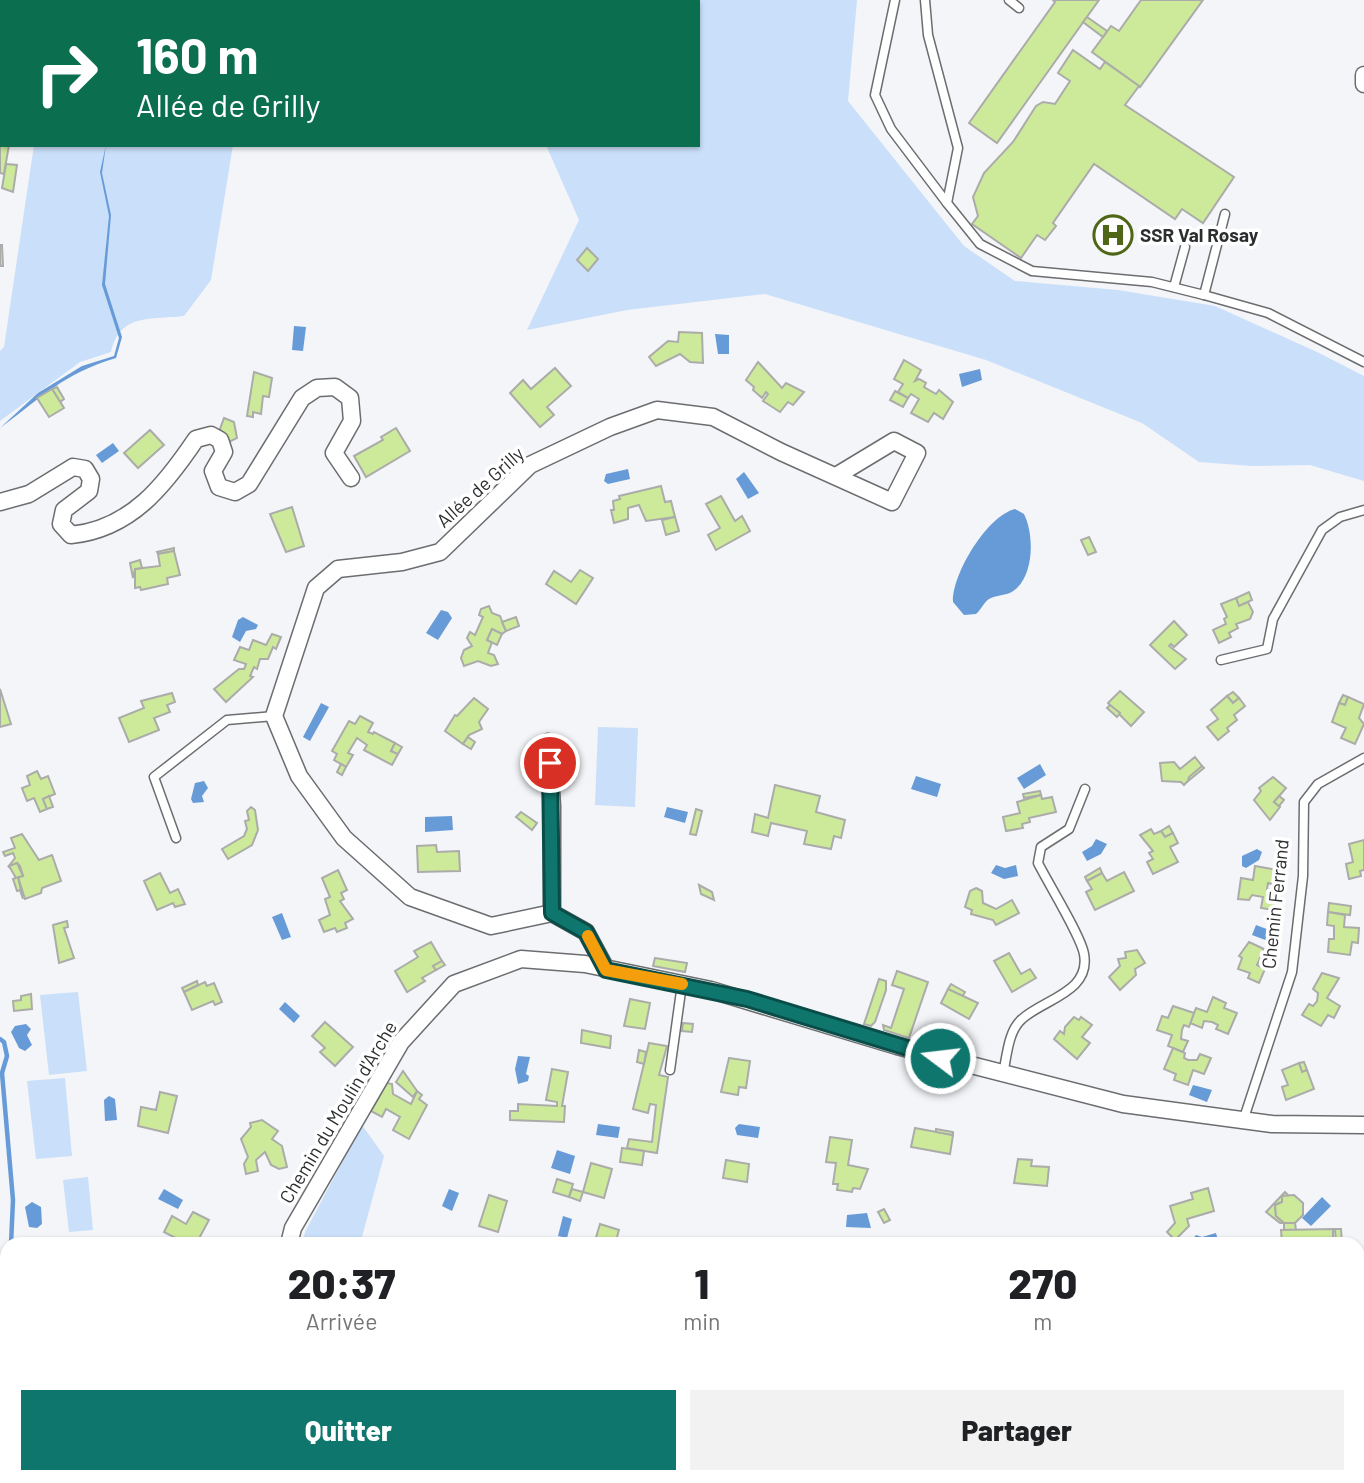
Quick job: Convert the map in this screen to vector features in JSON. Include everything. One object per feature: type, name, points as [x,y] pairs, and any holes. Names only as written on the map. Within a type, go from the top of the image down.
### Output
[{"type":"street","points":[[1364,75],[1364,84]]},
{"type":"street","points":[[0,502],[29,494],[73,467],[85,469],[91,479],[89,491],[64,510],[61,524],[71,535],[91,533],[125,516],[164,486],[196,439],[211,435],[220,440],[224,452],[213,471],[219,487],[235,492],[249,484],[302,398],[317,388],[335,387],[350,398],[352,421],[334,453],[351,478]]},
{"type":"street","name":"Allée de Grilly","points":[[274,716],[316,588],[338,569],[402,562],[440,552],[530,465],[610,427],[657,410],[713,417],[836,476],[892,502],[917,453],[894,441],[836,476]]},
{"type":"street","points":[[274,716],[299,776],[344,838],[411,897],[491,926],[552,913],[586,932],[606,970]]},
{"type":"street","points":[[548,742],[552,806],[552,913]]},
{"type":"street","name":"Chemin du Moulin d'Arche","points":[[291,1237],[293,1228],[401,1042],[454,984],[521,959],[569,962],[758,1002],[897,1046],[1123,1104],[1243,1121],[1364,1125]]},
{"type":"lane","points":[[895,0],[875,95],[891,129],[980,244],[1032,271],[1153,282],[1268,313],[1364,362]]},
{"type":"lane","points":[[925,0],[928,34],[958,148],[947,203]]},
{"type":"lane","points":[[1009,0],[1019,8]]},
{"type":"lane","points":[[1205,295],[1225,214]]},
{"type":"lane","points":[[1174,288],[1185,247]]},
{"type":"lane","points":[[1221,660],[1267,649],[1273,619],[1322,530],[1340,517],[1364,510]]},
{"type":"lane","points":[[176,838],[154,777],[226,720],[274,716]]},
{"type":"lane","name":"Chemin Ferrand","points":[[1243,1121],[1265,1047],[1292,972],[1303,876],[1304,802],[1318,785],[1364,758]]},
{"type":"lane","points":[[1003,1074],[1012,1032],[1021,1019],[1075,986],[1084,971],[1084,953],[1038,863],[1041,847],[1069,829],[1084,789]]},
{"type":"lane","points":[[670,1070],[682,984]]},
{"type":"shaded area","points":[[700,0],[857,0],[848,101],[964,246],[1015,281],[1118,290],[1215,306],[1364,376],[1364,481],[1310,465],[1252,466],[1199,462],[1142,423],[986,360],[765,294],[627,310],[527,330],[579,220],[547,147],[700,147]]},
{"type":"shaded area","points":[[34,147],[233,147],[211,280],[184,316],[148,319],[129,325],[121,330],[115,339],[111,352],[80,362],[0,421],[0,351],[4,347]]},
{"type":"shaded area","points":[[598,727],[638,728],[635,807],[595,805]]},
{"type":"shaded area","points":[[78,992],[87,1071],[49,1075],[40,995]]},
{"type":"shaded area","points":[[65,1078],[72,1156],[36,1159],[27,1081]]},
{"type":"shaded area","points":[[362,1125],[384,1156],[362,1237],[304,1237]]},
{"type":"shaded area","points":[[88,1177],[93,1230],[69,1232],[63,1180]]},
{"type":"water","points":[[106,147],[102,173],[111,215],[105,284],[122,337],[116,358],[67,379],[0,428],[38,393],[82,366],[114,356],[119,338],[102,285],[109,216],[100,172]]},
{"type":"water","points":[[294,326],[306,327],[303,351],[292,350]]},
{"type":"water","points":[[715,334],[729,335],[729,354],[718,354]]},
{"type":"water","points":[[980,369],[982,380],[962,387],[959,374]]},
{"type":"water","points":[[113,443],[119,451],[102,463],[96,455]]},
{"type":"water","points":[[628,469],[630,479],[608,484],[604,481],[606,474]]},
{"type":"water","points":[[744,472],[759,493],[748,499],[736,479]]},
{"type":"water","points":[[1015,509],[1024,514],[1030,532],[1031,552],[1023,581],[1011,592],[989,599],[976,614],[964,615],[953,602],[954,590],[965,562],[993,523]]},
{"type":"water","points":[[441,610],[448,612],[452,618],[438,640],[426,633]]},
{"type":"water","points":[[243,617],[258,625],[256,629],[246,631],[240,642],[232,637],[238,620]]},
{"type":"water","points":[[321,703],[329,707],[310,741],[303,737]]},
{"type":"water","points":[[1040,764],[1046,775],[1024,789],[1017,778]]},
{"type":"water","points":[[916,776],[941,784],[937,797],[911,789]]},
{"type":"water","points":[[204,781],[208,788],[202,796],[204,802],[193,803],[191,799],[195,783]]},
{"type":"water","points":[[667,807],[688,812],[685,823],[664,817]]},
{"type":"water","points":[[452,816],[453,830],[425,832],[425,817]]},
{"type":"water","points":[[1096,839],[1107,844],[1101,854],[1087,861],[1082,852],[1092,846]]},
{"type":"water","points":[[1257,849],[1262,852],[1259,860],[1246,868],[1242,866],[1242,856]]},
{"type":"water","points":[[996,865],[1005,868],[1016,865],[1018,876],[1004,879],[991,873]]},
{"type":"water","points":[[282,913],[291,937],[282,940],[272,917]]},
{"type":"water","points":[[1256,925],[1277,933],[1273,943],[1252,935]]},
{"type":"water","points":[[285,1002],[300,1016],[294,1023],[279,1009]]},
{"type":"water","points":[[26,1024],[31,1029],[27,1035],[32,1045],[25,1051],[19,1048],[11,1032],[15,1026]]},
{"type":"water","points":[[518,1056],[530,1057],[526,1074],[529,1076],[528,1081],[518,1084],[515,1069]]},
{"type":"water","points":[[1193,1085],[1212,1090],[1207,1102],[1189,1095]]},
{"type":"water","points":[[109,1096],[115,1099],[117,1120],[105,1121],[104,1100]]},
{"type":"water","points":[[598,1124],[620,1127],[618,1138],[596,1135]]},
{"type":"water","points":[[739,1124],[760,1127],[758,1138],[737,1135],[735,1128]]},
{"type":"water","points":[[557,1150],[575,1156],[570,1174],[551,1168]]},
{"type":"water","points":[[164,1189],[183,1200],[178,1209],[158,1199]]},
{"type":"water","points":[[449,1189],[459,1193],[452,1211],[442,1206]]},
{"type":"water","points":[[1322,1197],[1331,1206],[1311,1226],[1302,1218]]},
{"type":"water","points":[[32,1202],[41,1207],[42,1224],[37,1228],[29,1227],[25,1207]]},
{"type":"water","points":[[867,1213],[871,1228],[846,1227],[847,1215]]},
{"type":"water","points":[[563,1216],[572,1219],[567,1237],[558,1236]]},
{"type":"building","points":[[1053,0],[1099,0],[997,143],[969,123],[1055,2]]},
{"type":"building","points":[[1141,0],[1203,0],[1140,87],[1092,52],[1111,26],[1119,31]]},
{"type":"building","points":[[1087,17],[1107,31],[1103,37],[1083,22]]},
{"type":"building","points":[[1073,50],[1100,69],[1105,62],[1139,86],[1125,105],[1234,177],[1203,223],[1182,209],[1175,219],[1094,164],[1053,223],[1056,226],[1045,240],[1037,235],[1021,258],[972,224],[978,216],[973,197],[984,173],[1013,142],[1036,106],[1043,102],[1055,104],[1070,81],[1058,73]]},
{"type":"building","points":[[0,147],[9,147],[4,174],[0,173]]},
{"type":"building","points":[[6,164],[17,165],[13,192],[2,188]]},
{"type":"building","points":[[2,245],[3,266],[0,266]]},
{"type":"building","points":[[587,248],[598,259],[588,271],[577,260]]},
{"type":"building","points":[[679,332],[702,333],[703,363],[690,362],[680,354],[656,366],[649,357],[668,341],[678,342]]},
{"type":"building","points":[[904,360],[921,370],[915,381],[919,379],[926,383],[924,387],[936,394],[939,390],[953,402],[943,419],[934,413],[928,422],[911,413],[919,399],[911,394],[908,398],[898,392],[903,384],[894,379]]},
{"type":"building","points":[[758,362],[782,388],[786,383],[804,392],[793,405],[788,402],[780,412],[763,401],[768,394],[766,392],[762,398],[753,390],[754,387],[746,380]]},
{"type":"building","points":[[555,368],[571,386],[547,407],[554,415],[540,427],[510,393],[523,380],[531,389]]},
{"type":"building","points":[[254,372],[272,378],[269,397],[263,396],[261,414],[253,412],[253,417],[247,416]]},
{"type":"building","points":[[57,387],[64,399],[60,402],[52,389]]},
{"type":"building","points":[[52,389],[64,408],[49,417],[37,398]]},
{"type":"building","points":[[895,391],[908,398],[903,407],[890,400]]},
{"type":"building","points":[[224,418],[234,422],[237,438],[227,443],[220,429]]},
{"type":"building","points":[[396,428],[410,451],[366,477],[354,456],[383,440],[381,437]]},
{"type":"building","points":[[150,430],[164,445],[138,468],[124,453]]},
{"type":"building","points":[[661,486],[665,502],[671,501],[675,517],[646,521],[639,505],[628,508],[628,519],[614,523],[611,510],[614,510],[613,501],[620,499],[619,496]]},
{"type":"building","points":[[721,496],[735,521],[742,516],[750,531],[716,550],[708,535],[720,528],[706,504]]},
{"type":"building","points":[[292,507],[304,546],[286,552],[270,514]]},
{"type":"building","points":[[675,517],[679,531],[666,535],[662,520]]},
{"type":"building","points":[[1089,537],[1096,552],[1088,555],[1081,540]]},
{"type":"building","points":[[174,548],[174,551],[157,552]]},
{"type":"building","points":[[174,551],[180,575],[167,578],[168,584],[141,590],[140,587],[135,588],[135,569],[160,566],[158,554]]},
{"type":"building","points":[[140,560],[142,568],[135,569],[133,578],[130,563]]},
{"type":"building","points":[[580,570],[593,578],[576,604],[546,584],[554,571],[571,582]]},
{"type":"building","points":[[1249,592],[1252,600],[1239,606],[1236,598]]},
{"type":"building","points":[[1236,598],[1239,606],[1248,602],[1253,612],[1250,619],[1236,624],[1238,628],[1229,633],[1231,637],[1219,643],[1213,630],[1226,624],[1224,619],[1227,617],[1221,604]]},
{"type":"building","points":[[489,606],[492,613],[500,616],[506,631],[502,634],[492,629],[487,640],[492,642],[488,653],[494,655],[498,664],[491,666],[478,661],[464,666],[461,658],[464,650],[472,646],[467,638],[470,632],[475,635],[483,617],[479,615],[481,609]]},
{"type":"building","points":[[516,617],[519,626],[506,631],[502,622]]},
{"type":"building","points":[[1174,621],[1187,635],[1174,647],[1171,644],[1169,646],[1186,659],[1175,669],[1150,645]]},
{"type":"building","points":[[492,629],[502,634],[497,645],[487,640]]},
{"type":"building","points":[[272,634],[281,637],[276,649],[273,647],[268,659],[260,659],[257,669],[254,667],[250,676],[253,677],[226,702],[214,689],[239,669],[244,669],[246,664],[234,660],[240,647],[249,650],[253,640],[266,645]]},
{"type":"building","points":[[0,689],[11,724],[0,727]]},
{"type":"building","points":[[1120,691],[1144,712],[1131,726],[1108,703]]},
{"type":"building","points":[[1233,692],[1239,698],[1233,703],[1227,696]]},
{"type":"building","points":[[172,693],[175,702],[167,705],[170,712],[154,718],[159,730],[129,742],[119,718],[144,708],[141,701]]},
{"type":"building","points":[[1343,695],[1348,697],[1345,705],[1339,703]]},
{"type":"building","points":[[1227,696],[1233,703],[1239,698],[1245,706],[1234,715],[1237,720],[1227,728],[1229,731],[1218,740],[1207,727],[1218,719],[1211,710]]},
{"type":"building","points":[[1348,697],[1364,704],[1359,718],[1364,724],[1355,744],[1341,738],[1346,728],[1332,722],[1339,703],[1345,705]]},
{"type":"building","points":[[474,698],[488,709],[479,722],[482,729],[469,735],[463,744],[445,731],[455,715]]},
{"type":"building","points":[[1110,705],[1120,713],[1117,717],[1107,708]]},
{"type":"building","points":[[360,716],[373,723],[368,732],[374,732],[395,743],[391,751],[398,754],[392,765],[364,750],[367,745],[357,738],[348,753],[353,755],[346,767],[334,760],[337,754],[332,751],[349,721],[355,724]]},
{"type":"building","points":[[468,737],[475,742],[471,749],[463,744]]},
{"type":"building","points":[[395,743],[402,747],[398,754],[391,751]]},
{"type":"building","points":[[1195,757],[1202,766],[1184,785],[1181,782],[1162,781],[1160,763],[1174,762],[1180,769]]},
{"type":"building","points":[[341,764],[346,767],[342,775],[337,772]]},
{"type":"building","points":[[1202,766],[1204,768],[1188,781],[1189,777]]},
{"type":"building","points":[[37,771],[41,779],[48,776],[55,794],[43,799],[47,809],[40,812],[34,798],[27,801],[22,788],[30,785],[27,776]]},
{"type":"building","points":[[1273,777],[1286,788],[1274,802],[1280,807],[1270,820],[1254,800],[1261,791],[1259,788]]},
{"type":"building","points":[[775,785],[820,796],[816,812],[845,820],[841,838],[834,836],[831,849],[804,844],[807,831],[771,823],[768,836],[752,832],[755,814],[768,818]]},
{"type":"building","points":[[1040,791],[1041,795],[1024,798],[1023,794]]},
{"type":"building","points":[[1041,795],[1042,799],[1052,797],[1056,812],[1029,818],[1030,822],[1022,824],[1023,828],[1006,831],[1003,817],[1020,813],[1017,802]]},
{"type":"building","points":[[49,796],[53,807],[47,809],[43,799]]},
{"type":"building","points":[[1279,796],[1284,800],[1279,806],[1274,802]]},
{"type":"building","points":[[251,807],[255,810],[258,830],[252,845],[228,859],[222,849],[244,836],[247,829],[245,821],[249,820],[247,811]]},
{"type":"building","points":[[696,809],[702,811],[696,835],[690,834]]},
{"type":"building","points":[[521,812],[537,823],[532,830],[516,817]]},
{"type":"building","points":[[1169,826],[1173,833],[1165,837],[1161,831]]},
{"type":"building","points":[[1151,829],[1154,834],[1161,831],[1165,837],[1173,833],[1178,843],[1170,847],[1178,862],[1153,874],[1147,862],[1153,859],[1149,853],[1153,851],[1140,835]]},
{"type":"building","points":[[22,834],[39,860],[52,855],[61,881],[42,888],[41,893],[25,899],[18,877],[23,876],[20,866],[17,863],[8,867],[15,858],[13,853],[5,856],[3,852],[15,848],[11,838]]},
{"type":"building","points":[[1364,840],[1364,870],[1360,871],[1361,876],[1349,879],[1346,864],[1353,862],[1349,844]]},
{"type":"building","points":[[436,845],[437,852],[459,851],[460,871],[418,872],[417,846]]},
{"type":"building","points":[[17,863],[23,876],[18,877],[23,899],[20,890],[17,891],[13,879],[16,878],[9,866]]},
{"type":"building","points":[[1255,866],[1277,870],[1275,885],[1268,883],[1267,889],[1276,890],[1273,910],[1261,908],[1263,897],[1252,895],[1249,900],[1238,899],[1241,878],[1253,880]]},
{"type":"building","points":[[1100,868],[1102,873],[1087,881],[1085,877]]},
{"type":"building","points":[[338,870],[347,890],[341,893],[344,899],[340,901],[353,919],[345,923],[347,928],[337,932],[335,928],[324,932],[319,920],[330,915],[325,899],[330,897],[322,878]]},
{"type":"building","points":[[1124,872],[1134,891],[1095,910],[1086,892],[1092,889],[1087,881],[1102,873],[1107,881]]},
{"type":"building","points":[[160,873],[170,893],[178,889],[185,904],[175,907],[173,903],[157,910],[144,881]]},
{"type":"building","points":[[699,885],[712,892],[714,900],[701,894]]},
{"type":"building","points":[[976,888],[982,891],[983,903],[996,909],[1012,900],[1019,913],[996,925],[993,920],[971,914],[972,910],[965,907],[970,891]]},
{"type":"building","points":[[1329,903],[1351,906],[1350,915],[1328,912]]},
{"type":"building","points":[[1328,912],[1345,915],[1344,927],[1359,928],[1358,943],[1352,942],[1350,955],[1328,952],[1329,939],[1334,939],[1334,926],[1327,925]]},
{"type":"building","points":[[67,921],[68,927],[64,928],[74,958],[59,963],[53,925]]},
{"type":"building","points":[[431,942],[442,961],[433,966],[436,970],[422,978],[425,981],[407,992],[395,971],[418,957],[414,951]]},
{"type":"building","points":[[1249,942],[1264,949],[1257,965],[1265,969],[1259,983],[1248,978],[1250,973],[1238,969],[1242,958],[1239,956]]},
{"type":"building","points":[[1137,950],[1145,963],[1135,969],[1136,975],[1120,990],[1109,977],[1120,966],[1118,959],[1126,958],[1125,952]]},
{"type":"building","points":[[1009,953],[1021,974],[1030,969],[1036,978],[1012,992],[994,961]]},
{"type":"building","points":[[655,958],[687,963],[685,972],[653,966]]},
{"type":"building","points":[[442,961],[445,965],[436,970],[433,966]]},
{"type":"building","points":[[897,971],[928,982],[909,1038],[884,1030],[883,1025],[891,1028],[904,989],[892,985]]},
{"type":"building","points":[[1322,973],[1339,978],[1327,998],[1340,1006],[1334,1018],[1328,1015],[1321,1026],[1302,1015],[1309,1004],[1313,1006],[1317,1001],[1318,993],[1313,989]]},
{"type":"building","points":[[879,979],[886,981],[886,990],[875,1022],[871,1026],[864,1024]]},
{"type":"building","points":[[197,981],[198,985],[184,992],[182,988]]},
{"type":"building","points":[[205,982],[207,986],[214,983],[222,1002],[215,1005],[213,1001],[192,1010],[184,992]]},
{"type":"building","points":[[951,984],[965,992],[962,997],[948,989]]},
{"type":"building","points":[[948,989],[978,1003],[969,1019],[941,1003]]},
{"type":"building","points":[[31,994],[32,1009],[14,1011],[13,1001]]},
{"type":"building","points":[[1213,997],[1226,1003],[1224,1008],[1237,1013],[1228,1034],[1216,1029],[1218,1025],[1212,1022],[1204,1021],[1202,1028],[1190,1023],[1196,1008],[1207,1012]]},
{"type":"building","points":[[630,999],[650,1003],[645,1029],[624,1026]]},
{"type":"building","points":[[1173,1006],[1194,1013],[1189,1027],[1184,1025],[1182,1030],[1181,1039],[1188,1041],[1183,1052],[1168,1046],[1172,1035],[1157,1030],[1162,1016],[1168,1018]]},
{"type":"building","points":[[1074,1017],[1079,1020],[1081,1017],[1092,1025],[1082,1037],[1090,1043],[1077,1059],[1054,1039],[1060,1031],[1064,1034],[1065,1027]]},
{"type":"building","points":[[325,1022],[353,1047],[335,1066],[320,1052],[325,1048],[312,1036]]},
{"type":"building","points":[[683,1023],[693,1024],[692,1032],[682,1031]]},
{"type":"building","points":[[582,1030],[611,1036],[610,1048],[581,1043]]},
{"type":"building","points":[[649,1043],[667,1046],[659,1075],[668,1077],[657,1153],[627,1148],[629,1139],[652,1142],[656,1105],[650,1104],[648,1113],[633,1109]]},
{"type":"building","points":[[1173,1048],[1185,1053],[1184,1058],[1188,1060],[1197,1060],[1200,1054],[1211,1058],[1204,1074],[1193,1070],[1188,1085],[1174,1080],[1176,1074],[1164,1069]]},
{"type":"building","points":[[639,1050],[646,1052],[644,1064],[637,1062]]},
{"type":"building","points":[[729,1058],[750,1061],[746,1088],[739,1087],[738,1095],[721,1092]]},
{"type":"building","points":[[1304,1062],[1307,1070],[1302,1072],[1299,1063]]},
{"type":"building","points":[[1299,1063],[1302,1072],[1307,1070],[1314,1089],[1286,1100],[1282,1087],[1288,1085],[1282,1070]]},
{"type":"building","points":[[552,1069],[568,1072],[562,1106],[565,1106],[564,1122],[510,1120],[510,1111],[518,1111],[518,1104],[557,1106],[557,1102],[546,1100]]},
{"type":"building","points":[[403,1071],[417,1091],[413,1097],[396,1082]]},
{"type":"building","points":[[387,1083],[392,1084],[393,1094],[411,1104],[417,1091],[422,1095],[419,1099],[427,1105],[409,1139],[393,1130],[400,1117],[386,1109],[382,1117],[371,1111]]},
{"type":"building","points":[[160,1092],[177,1096],[168,1133],[138,1126],[141,1107],[156,1110]]},
{"type":"building","points":[[262,1120],[278,1131],[272,1139],[282,1146],[287,1167],[279,1169],[271,1165],[265,1152],[256,1160],[258,1171],[246,1174],[244,1164],[248,1157],[241,1139],[251,1127],[250,1123]]},
{"type":"building","points":[[915,1128],[953,1135],[950,1154],[911,1147]]},
{"type":"building","points":[[936,1129],[953,1132],[953,1135],[936,1132]]},
{"type":"building","points":[[830,1137],[852,1140],[848,1165],[868,1169],[860,1189],[853,1188],[852,1192],[837,1190],[838,1184],[833,1184],[836,1163],[826,1162]]},
{"type":"building","points":[[622,1148],[644,1151],[642,1165],[620,1162]]},
{"type":"building","points":[[1018,1159],[1032,1160],[1031,1166],[1049,1167],[1047,1186],[1014,1183]]},
{"type":"building","points":[[726,1160],[749,1164],[747,1182],[723,1178]]},
{"type":"building","points":[[591,1163],[612,1169],[604,1198],[583,1192]]},
{"type":"building","points":[[557,1179],[573,1184],[569,1197],[553,1192]]},
{"type":"building","points":[[1208,1188],[1214,1211],[1187,1219],[1189,1226],[1178,1237],[1172,1237],[1167,1232],[1175,1223],[1170,1206],[1193,1199],[1191,1193]]},
{"type":"building","points":[[572,1189],[583,1192],[580,1201],[569,1197]]},
{"type":"building","points":[[1285,1192],[1289,1196],[1282,1196],[1282,1202],[1275,1205],[1276,1216],[1284,1223],[1280,1223],[1266,1212]]},
{"type":"building","points":[[489,1195],[507,1201],[498,1232],[479,1226]]},
{"type":"building","points":[[1294,1195],[1303,1203],[1303,1215],[1295,1223],[1284,1223],[1276,1216],[1275,1205],[1282,1202],[1282,1196]]},
{"type":"building","points":[[884,1209],[890,1220],[884,1223],[878,1212]]},
{"type":"building","points":[[193,1212],[209,1220],[200,1237],[174,1237],[164,1232],[172,1216],[186,1224]]},
{"type":"building","points":[[1284,1223],[1295,1223],[1296,1230],[1284,1230]]},
{"type":"building","points":[[600,1224],[619,1230],[617,1237],[596,1237]]},
{"type":"building","points":[[1333,1229],[1333,1237],[1282,1237],[1281,1230]]},
{"type":"building","points":[[1335,1229],[1341,1229],[1342,1237],[1336,1237]]},
{"type":"waterway","points":[[0,1039],[4,1042],[7,1056],[2,1073],[13,1200],[11,1237]]},
{"type":"slow traffic","points":[[588,936],[606,970],[682,984]]},
{"type":"place","name":"SSR Val Rosay","points":[[1113,235]]},
{"type":"route","points":[[550,763],[552,913],[586,932],[606,970],[747,999],[940,1058]]}]
